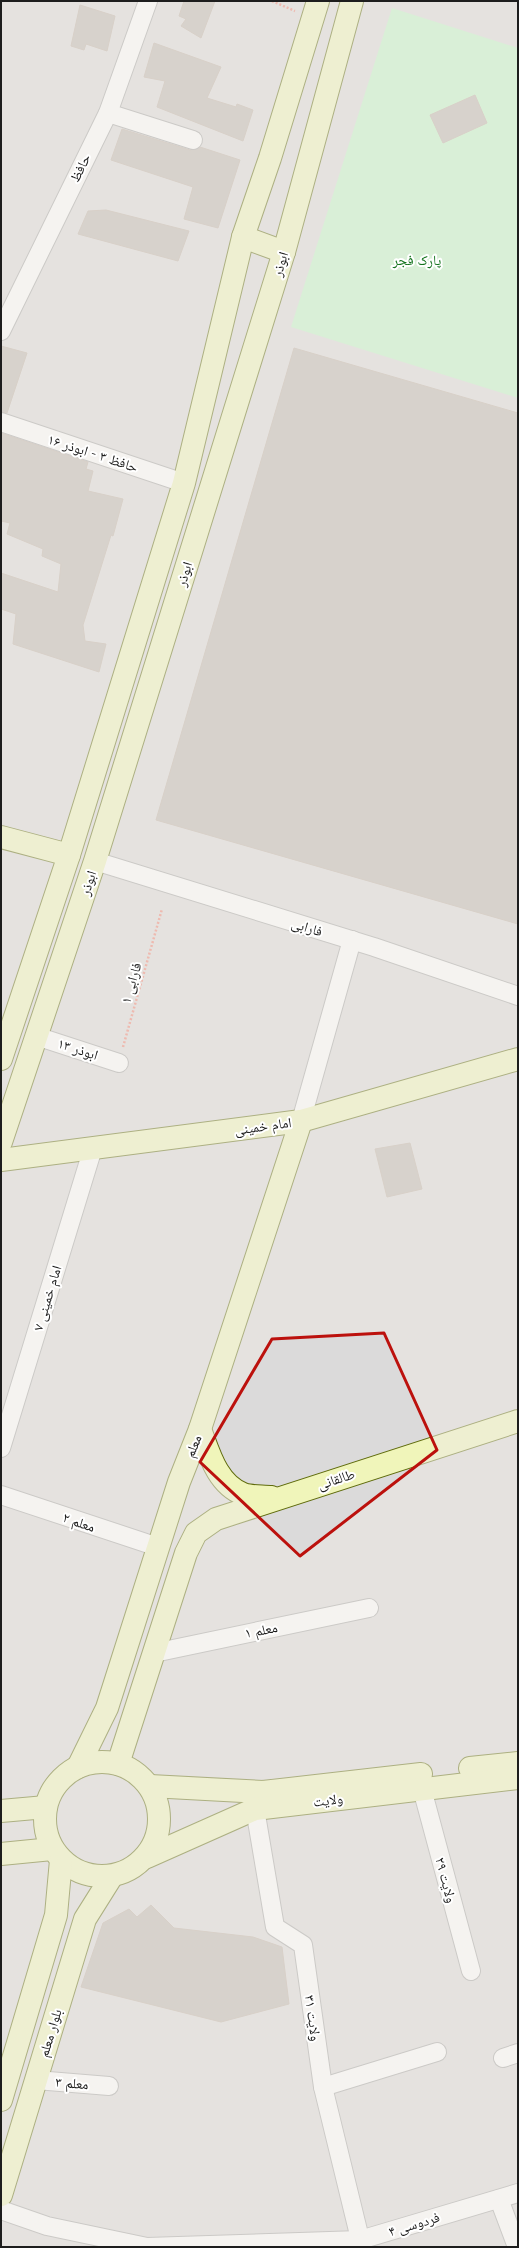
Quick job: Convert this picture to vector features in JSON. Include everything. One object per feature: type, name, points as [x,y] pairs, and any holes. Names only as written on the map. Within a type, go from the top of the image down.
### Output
[{"type":"main road","name":"ابوذر","points":[[1,1059],[69,855],[184,483],[242,237],[270,158],[318,1]]},
{"type":"main road","name":"ابوذر","points":[[1,1142],[95,861],[284,252],[352,1]]},
{"type":"main road","points":[[242,237],[284,252]]},
{"type":"main road","points":[[1,837],[69,855]]},
{"type":"main road","name":"امام خمینی","points":[[1,1160],[300,1121],[518,1060]]},
{"type":"main road","name":"معلم","points":[[78,1767],[108,1708],[179,1482],[200,1429],[300,1121]]},
{"type":"main road","name":"طالقانی","points":[[154,1653],[180,1569],[196,1533],[216,1519],[278,1497],[518,1420]]},
{"type":"main road","points":[[200,1429],[215,1468],[229,1484],[244,1495],[278,1497]]},
{"type":"main road","points":[[118,1764],[154,1653]]},
{"type":"main road","points":[[95,1762],[118,1764],[137,1773],[150,1786],[157,1800],[160,1818],[157,1839],[146,1857],[131,1869],[112,1876],[92,1876],[77,1872],[57,1855],[44,1824],[46,1807],[50,1793],[61,1778],[78,1767],[95,1762]]},
{"type":"main road","name":"ولایت","points":[[146,1857],[259,1800],[518,1763]]},
{"type":"main road","name":"ولایت","points":[[259,1800],[422,1789],[518,1778]]},
{"type":"main road","points":[[150,1786],[259,1800]]},
{"type":"main road","points":[[1,1811],[46,1807]]},
{"type":"main road","points":[[1,1854],[57,1855]]},
{"type":"main road","name":"بلوار معلم","points":[[1,2100],[56,1915],[57,1855]]},
{"type":"main road","name":"بلوار معلم","points":[[1,2195],[85,1920],[112,1876]]},
{"type":"street","name":"حافظ","points":[[1,331],[108,113],[148,1]]},
{"type":"street","points":[[108,113],[193,140]]},
{"type":"street","name":"حافظ ۳ - ابوذر ۱۶","points":[[1,422],[184,483]]},
{"type":"street","name":"فارابی","points":[[95,861],[352,940],[518,996]]},
{"type":"street","points":[[300,1121],[352,940]]},
{"type":"street","name":"ابوذر ۱۳","points":[[36,1036],[119,1063]]},
{"type":"street","name":"امام خمینی ۷","points":[[1,1448],[93,1148]]},
{"type":"street","name":"معلم ۲","points":[[1,1495],[158,1547]]},
{"type":"street","name":"معلم ۱","points":[[154,1653],[369,1608]]},
{"type":"street","name":"ولایت ۲۹","points":[[422,1789],[471,1971]]},
{"type":"street","name":"ولایت ۳۱","points":[[259,1800],[275,1927],[303,1945],[323,2087],[361,2244]]},
{"type":"street","points":[[323,2087],[437,2052]]},
{"type":"street","name":"معلم ۳","points":[[36,2080],[108,2086]]},
{"type":"street","name":"فردوسی ۴","points":[[1,2210],[47,2226],[147,2247],[361,2244],[518,2194]]},
{"type":"street","points":[[499,2199],[517,2247]]},
{"type":"path","name":"فارابی ۱","points":[[119,1063],[162,908]]},
{"type":"highlighted area","points":[[384,1333],[437,1450],[300,1556],[200,1462],[272,1339]]},
{"type":"shaded area","points":[[1,1],[518,1],[518,2247],[1,2247]]},
{"type":"green space","name":"پارک فجر","points":[[392,8],[518,48],[518,398],[291,327]]},
{"type":"building","points":[[184,1],[215,1],[201,38],[181,26],[186,19],[179,16]]},
{"type":"building","points":[[80,5],[115,16],[107,51],[86,44],[84,50],[71,46]]},
{"type":"building","points":[[154,43],[221,67],[207,98],[236,107],[237,104],[253,110],[243,141],[157,107],[165,81],[144,77]]},
{"type":"building","points":[[475,95],[487,123],[443,143],[430,115]]},
{"type":"building","points":[[122,129],[190,150],[200,147],[240,160],[218,228],[184,219],[193,187],[111,160]]},
{"type":"building","points":[[106,210],[189,231],[178,261],[78,234],[88,211]]},
{"type":"building","points":[[1,346],[27,353],[7,413],[1,412]]},
{"type":"building","points":[[294,348],[518,413],[518,924],[156,820]]},
{"type":"building","points":[[1,433],[88,462],[86,469],[93,471],[88,491],[123,499],[113,536],[111,535],[83,625],[85,641],[106,644],[99,672],[13,644],[16,614],[1,609],[1,573],[58,592],[61,564],[42,556],[43,549],[7,534],[10,523],[1,521]]},
{"type":"building","points":[[410,1143],[422,1189],[387,1197],[375,1149]]},
{"type":"building","points":[[151,1905],[174,1928],[253,1937],[282,1947],[289,2004],[221,2022],[81,1987],[103,1923],[129,1909],[137,1917]]}]
